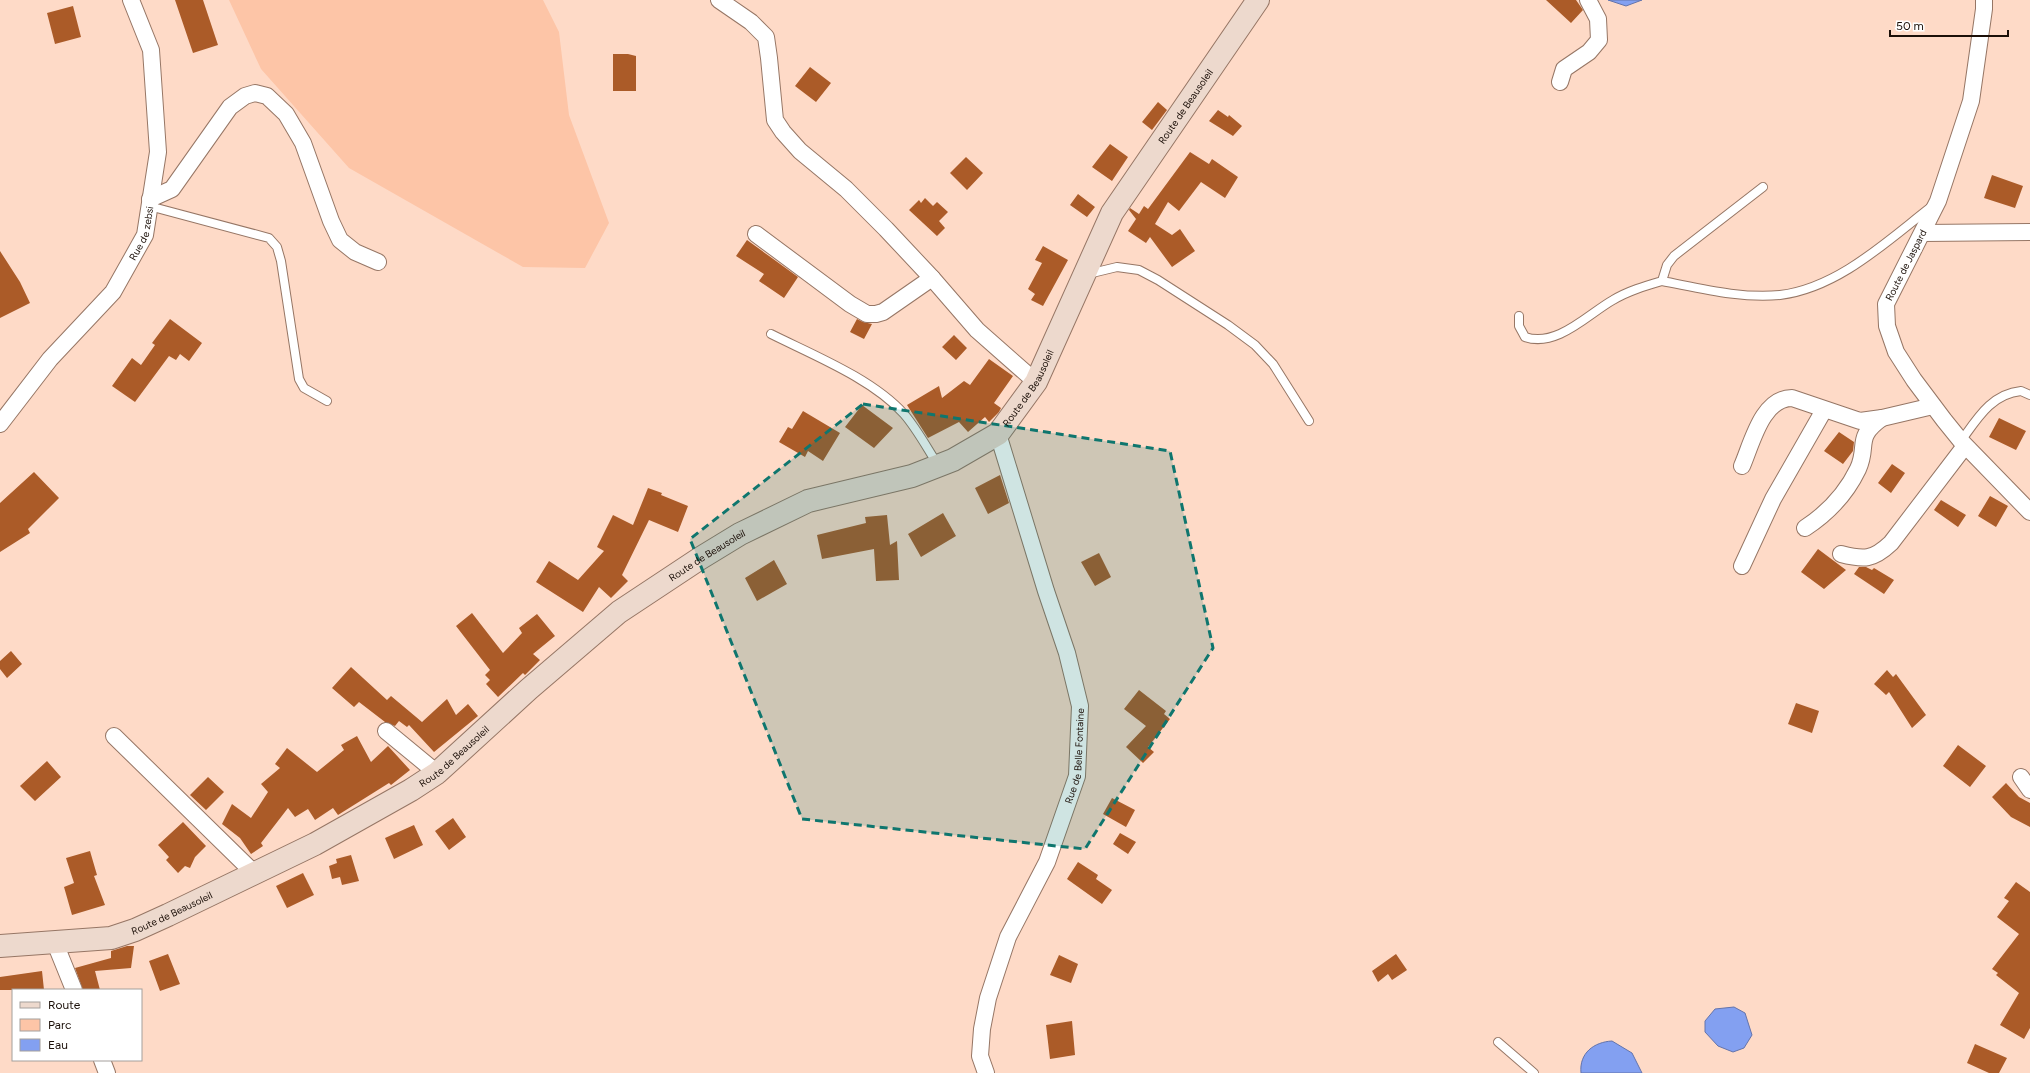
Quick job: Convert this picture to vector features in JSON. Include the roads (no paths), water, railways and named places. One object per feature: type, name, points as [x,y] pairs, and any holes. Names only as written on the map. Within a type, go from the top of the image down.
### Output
[{"type":"street","name":"Rue de zebsi","points":[[0,424],[50,359],[113,292],[145,235],[158,152],[151,50],[131,0]]},
{"type":"street","points":[[719,0],[751,22],[766,37],[770,58],[775,120],[783,132],[800,151],[846,189],[932,278],[977,330],[1036,382]]},
{"type":"street","name":"Route de Beausoleil","points":[[0,946],[111,938],[135,930],[322,840],[411,790],[437,773],[529,690],[619,612],[699,558],[740,534],[808,501],[912,476],[953,460],[998,434],[1036,382],[1112,213],[1258,0]]},
{"type":"street","points":[[1560,82],[1564,69],[1589,52],[1599,40],[1598,19],[1588,0]]},
{"type":"street","name":"Route de Jaspard","points":[[1984,0],[1983,16],[1970,101],[1938,201],[1923,234],[1886,304],[1887,326],[1896,352],[1963,444],[2030,512]]},
{"type":"street","points":[[150,202],[172,189],[230,107],[245,96],[255,93],[268,96],[286,114],[303,143],[331,221],[340,240],[355,252],[378,262]]},
{"type":"street","points":[[1923,234],[2030,232]]},
{"type":"street","points":[[756,234],[850,304],[867,314],[883,312],[932,278]]},
{"type":"street","points":[[1742,466],[1766,412],[1775,402],[1792,398],[1815,404],[1824,410],[1860,421],[1882,418],[1934,406]]},
{"type":"street","points":[[1742,566],[1773,500],[1824,410]]},
{"type":"street","points":[[1805,528],[1825,515],[1844,492],[1858,468],[1866,433],[1882,418]]},
{"type":"street","name":"Rue de Belle Fontaine","points":[[986,1073],[980,1056],[982,1029],[988,998],[1008,937],[1047,862],[1077,776],[1080,706],[1067,653],[1046,591],[998,434]]},
{"type":"street","points":[[1841,554],[1859,558],[1874,557],[1882,552],[1891,543],[1963,444]]},
{"type":"street","points":[[386,732],[437,773]]},
{"type":"street","points":[[114,736],[254,873]]},
{"type":"street","points":[[55,943],[74,989]]},
{"type":"street","points":[[102,1061],[107,1073]]},
{"type":"lane","points":[[1662,281],[1667,265],[1674,256],[1686,245],[1763,187]]},
{"type":"lane","points":[[1519,316],[1519,326],[1525,337],[1537,340],[1547,339],[1560,334],[1612,300],[1630,291],[1662,281],[1749,295],[1780,295],[1810,287],[1834,276],[1868,256],[1938,201]]},
{"type":"lane","points":[[150,202],[269,238],[276,247],[281,261],[299,379],[307,391],[327,401]]},
{"type":"lane","points":[[1083,275],[1117,267],[1139,270],[1158,280],[1228,325],[1255,345],[1273,364],[1308,421]]},
{"type":"lane","points":[[771,334],[864,382],[887,398],[904,415],[939,466]]},
{"type":"lane","points":[[1963,444],[1983,412],[2000,397],[2012,392],[2021,391],[2030,395]]},
{"type":"lane","points":[[1498,1042],[1534,1073]]},
{"type":"water","points":[[1608,0],[1642,0],[1626,6]]},
{"type":"water","points":[[1734,1007],[1745,1013],[1752,1035],[1744,1048],[1733,1052],[1718,1046],[1705,1032],[1705,1021],[1715,1009]]},
{"type":"water","points":[[1612,1041],[1632,1053],[1642,1073],[1581,1073],[1582,1060],[1585,1054],[1594,1046]]}]
